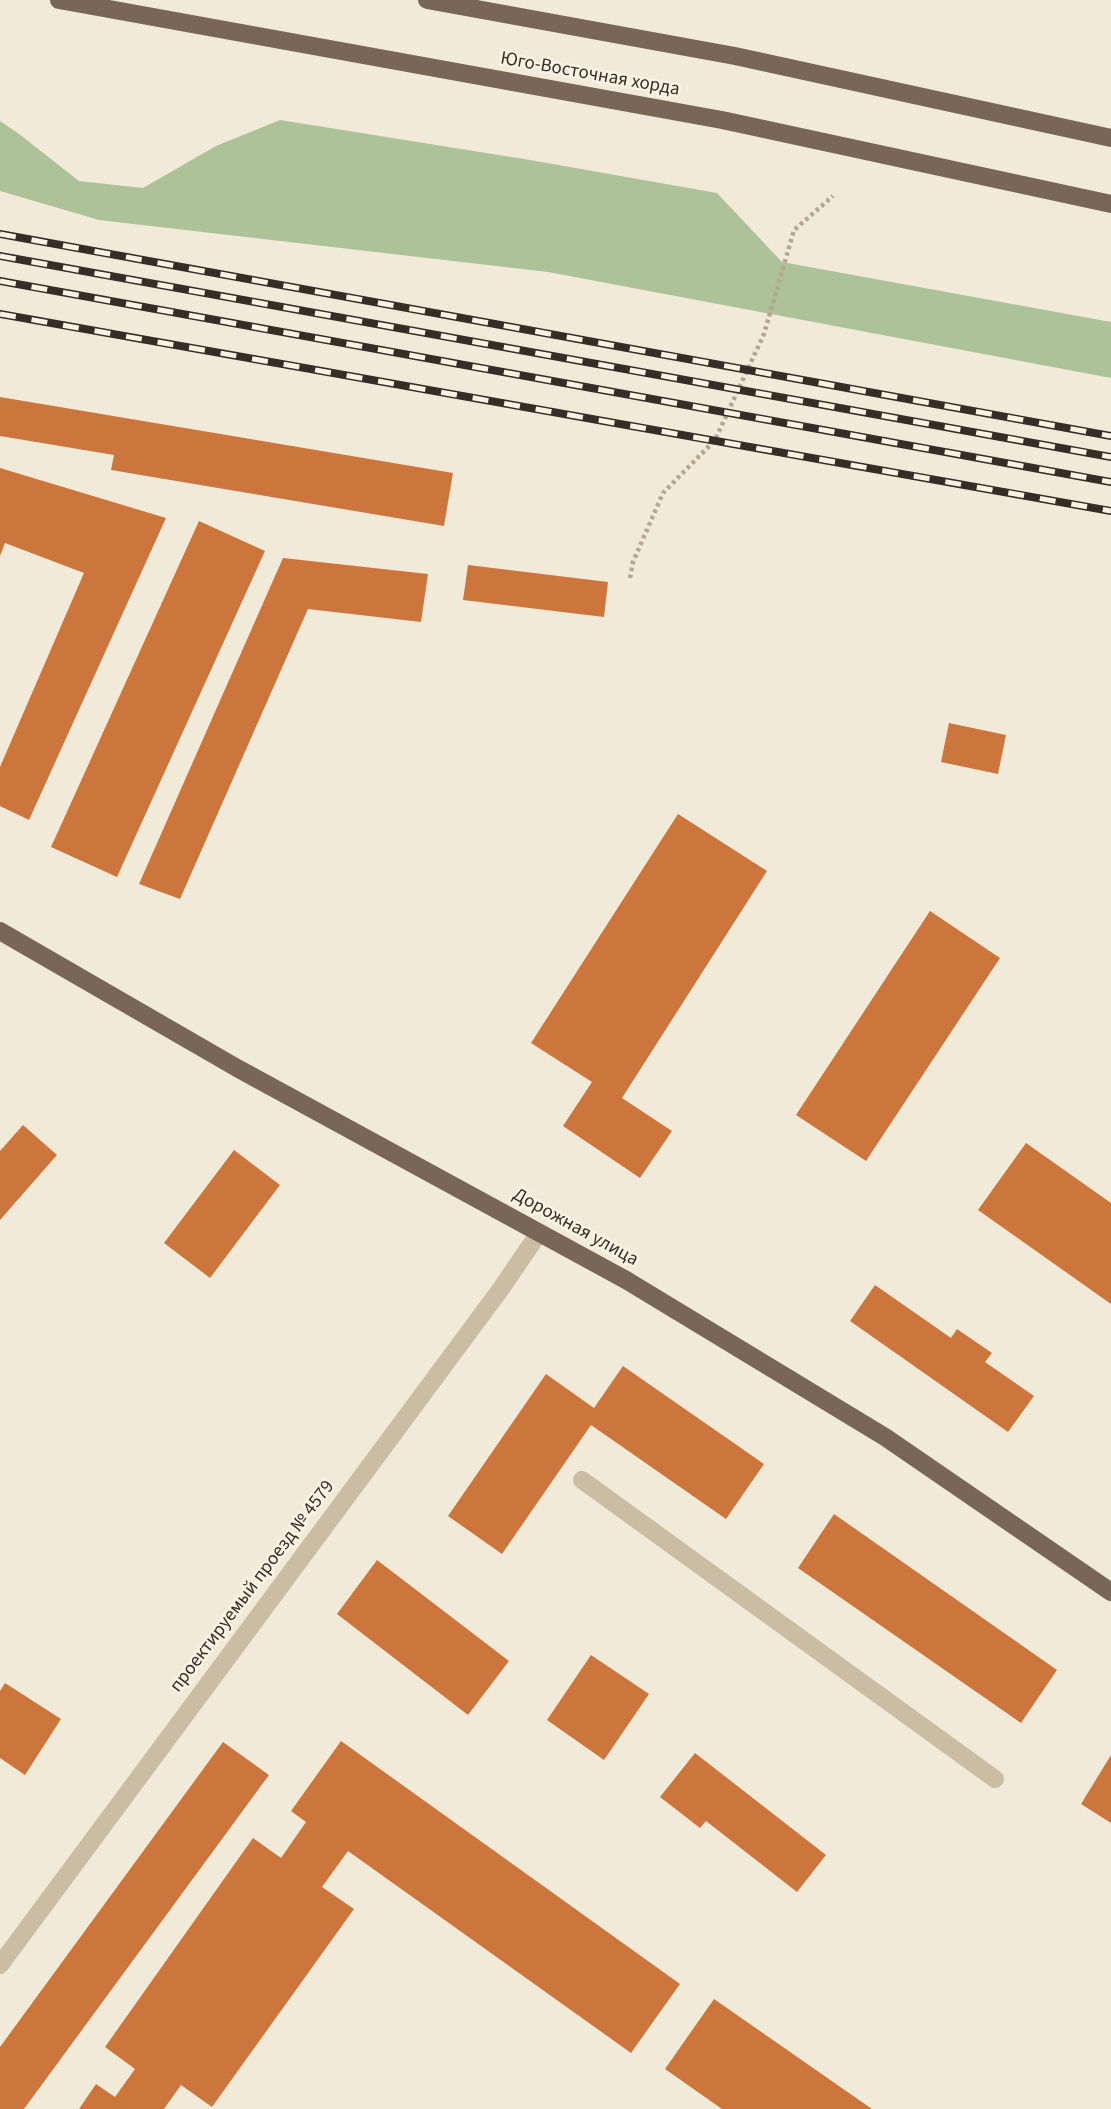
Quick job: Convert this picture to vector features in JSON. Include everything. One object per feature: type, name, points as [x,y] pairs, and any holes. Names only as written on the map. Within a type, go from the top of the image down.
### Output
[{"type":"main road","name":"Юго-Восточная хорда","points":[[59,0],[722,120],[1111,204]]},
{"type":"main road","points":[[427,0],[735,56],[1111,138]]},
{"type":"main road","name":"Дорожная улица","points":[[0,931],[237,1068],[626,1280],[886,1437],[1111,1592]]},
{"type":"street","name":"проектируемый проезд № 4579","points":[[0,1965],[500,1290],[539,1233]]},
{"type":"street","points":[[582,1480],[995,1779]]},
{"type":"path","points":[[630,578],[633,562],[663,493],[715,440],[764,334],[794,230],[832,196]]},
{"type":"green space","points":[[280,120],[717,193],[782,262],[1111,322],[1111,378],[548,272],[99,220],[0,191],[0,121],[79,181],[143,188],[216,146]]},
{"type":"building","points":[[0,397],[453,473],[444,526],[111,470],[114,455],[0,436]]},
{"type":"building","points":[[0,468],[166,518],[29,820],[0,806],[0,767],[84,573],[5,543],[0,556]]},
{"type":"building","points":[[199,521],[265,551],[117,877],[51,847]]},
{"type":"building","points":[[283,558],[428,574],[421,622],[308,609],[180,899],[139,884]]},
{"type":"building","points":[[468,565],[608,582],[604,617],[463,600]]},
{"type":"building","points":[[949,723],[1006,735],[998,774],[941,762]]},
{"type":"building","points":[[678,814],[767,871],[622,1098],[672,1131],[640,1178],[563,1126],[592,1082],[531,1043]]},
{"type":"building","points":[[930,911],[1000,958],[866,1161],[796,1115]]},
{"type":"building","points":[[23,1125],[57,1155],[0,1220],[0,1151]]},
{"type":"building","points":[[1026,1143],[1111,1203],[1111,1304],[978,1210]]},
{"type":"building","points":[[234,1150],[280,1185],[210,1278],[164,1243]]},
{"type":"building","points":[[875,1285],[951,1338],[957,1329],[992,1353],[985,1362],[1034,1396],[1008,1432],[850,1321]]},
{"type":"building","points":[[623,1366],[764,1464],[726,1519],[591,1425],[502,1554],[448,1516],[546,1374],[594,1408]]},
{"type":"building","points":[[834,1514],[1057,1670],[1021,1723],[798,1568]]},
{"type":"building","points":[[377,1560],[509,1661],[468,1715],[337,1614]]},
{"type":"building","points":[[591,1655],[649,1694],[604,1760],[547,1720]]},
{"type":"building","points":[[5,1683],[61,1719],[25,1775],[0,1758],[0,1691]]},
{"type":"building","points":[[341,1741],[680,1984],[631,2053],[348,1851],[322,1887],[354,1909],[212,2107],[181,2085],[164,2109],[79,2109],[96,2084],[115,2097],[135,2069],[105,2047],[253,1838],[281,1858],[306,1822],[291,1811]]},
{"type":"building","points":[[223,1742],[269,1775],[24,2109],[0,2109],[0,2047]]},
{"type":"building","points":[[695,1753],[826,1855],[797,1892],[706,1821],[700,1828],[660,1797]]},
{"type":"building","points":[[1111,1755],[1111,1823],[1081,1804]]},
{"type":"building","points":[[714,1999],[872,2109],[722,2109],[665,2069]]},
{"type":"railway","points":[[0,234],[1111,436]]},
{"type":"railway","points":[[0,256],[1111,457]]},
{"type":"railway","points":[[0,281],[1111,482]]},
{"type":"railway","points":[[0,314],[1111,511]]}]
